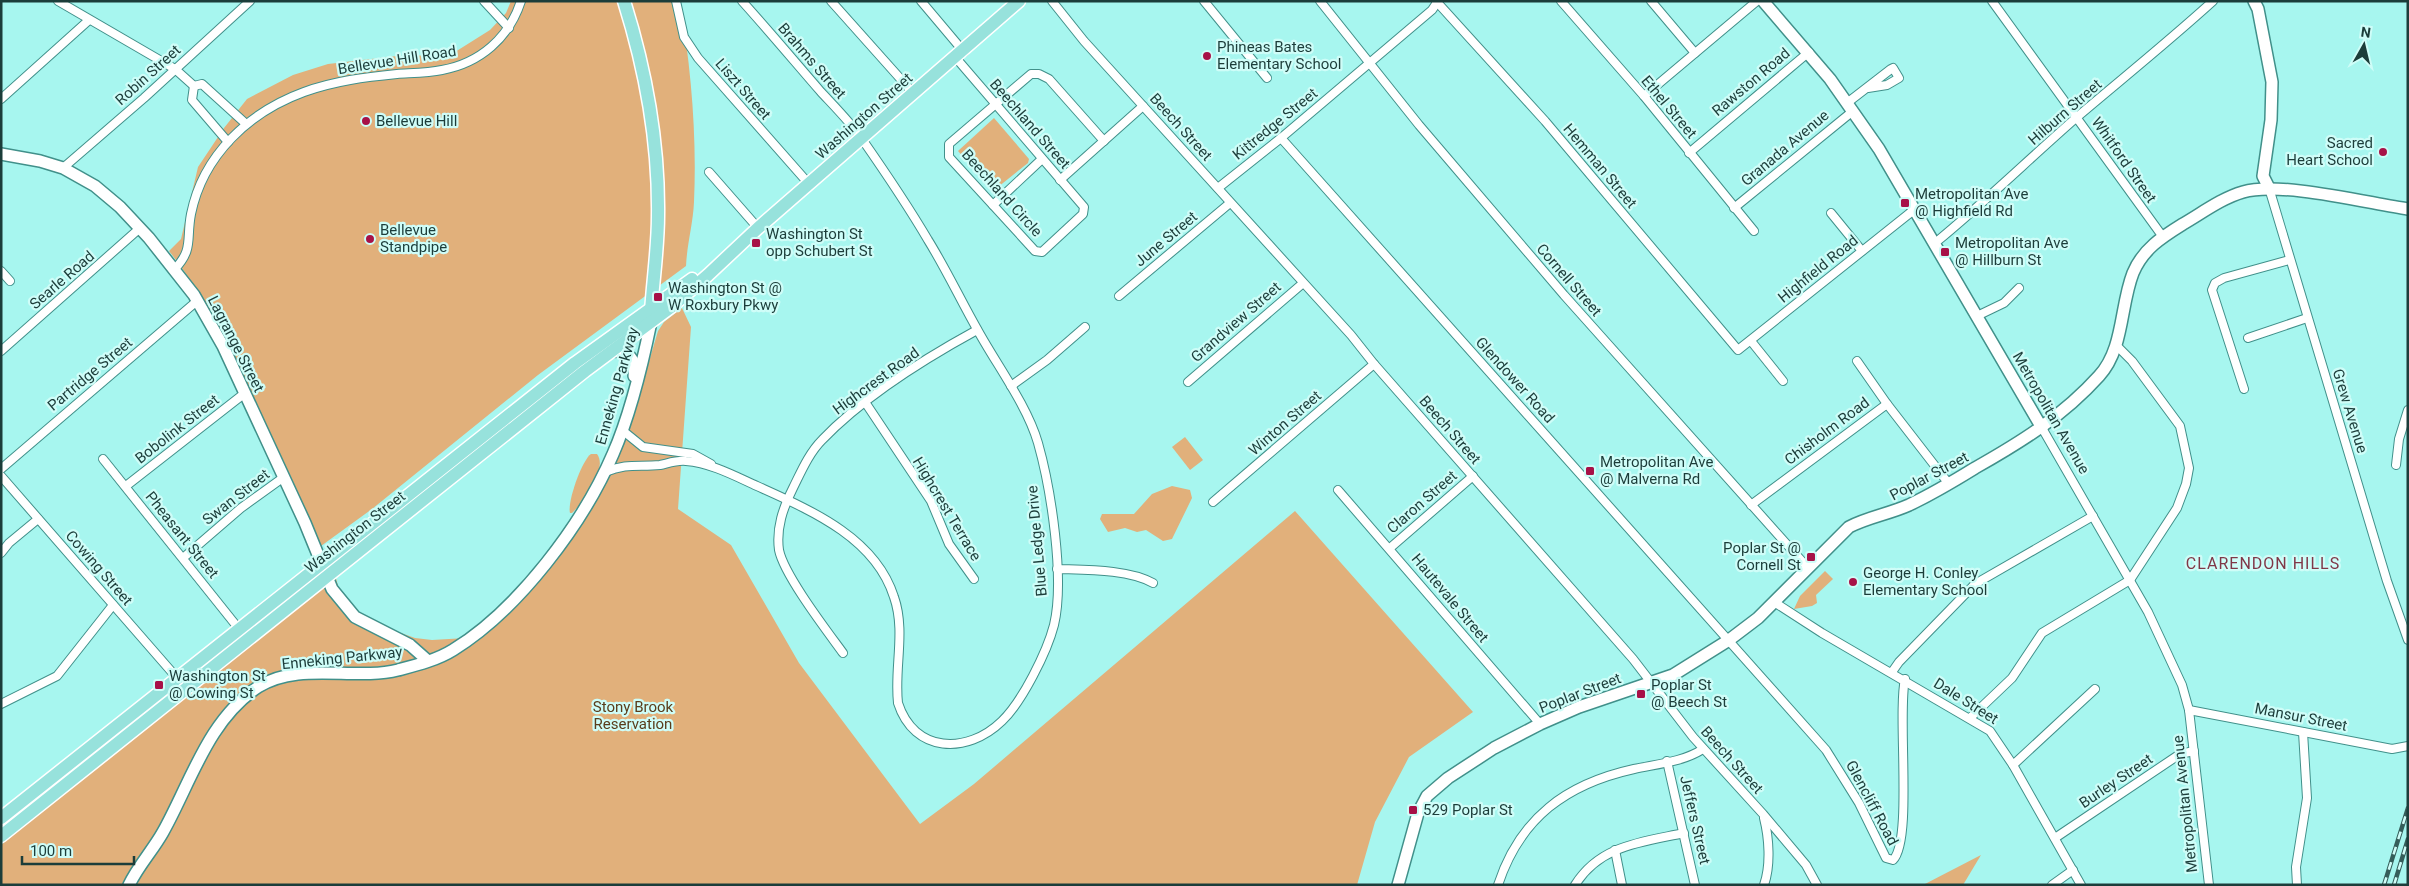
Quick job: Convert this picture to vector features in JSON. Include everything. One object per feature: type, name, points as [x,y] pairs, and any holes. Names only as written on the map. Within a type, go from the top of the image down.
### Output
[{"type":"main road","points":[[624,1],[644,74],[656,162],[658,217],[651,322]]},
{"type":"main road","name":"Washington Street","points":[[1,836],[612,351],[683,301],[758,228],[960,55],[1019,1]]},
{"type":"main road","name":"Washington Street","points":[[1,818],[575,363],[652,307],[730,255]]},
{"type":"street","points":[[58,1],[174,69],[194,86]]},
{"type":"street","points":[[484,1],[508,28]]},
{"type":"street","name":"Bellevue Hill Road","points":[[174,270],[186,257],[196,193],[206,171],[245,123],[268,109],[304,92],[351,80],[456,67],[474,60],[491,48],[508,28],[521,1]]},
{"type":"street","name":"Liszt Street","points":[[676,1],[684,37],[698,58],[809,184]]},
{"type":"street","name":"Brahms Street","points":[[742,1],[862,138]]},
{"type":"street","points":[[831,1],[914,94]]},
{"type":"street","name":"Beechland Street","points":[[921,1],[995,104],[1084,208]]},
{"type":"street","name":"Beech Street","points":[[1052,1],[1143,106],[1350,335],[1573,589],[1703,749],[1763,814],[1806,865],[1817,885]]},
{"type":"street","points":[[1204,1],[1267,78]]},
{"type":"street","name":"Cornell Street","points":[[1320,1],[1564,295],[1808,568]]},
{"type":"street","name":"Ethel Street","points":[[1561,1],[1644,96],[1754,231]]},
{"type":"street","points":[[1651,1],[1695,53]]},
{"type":"street","points":[[1644,96],[1757,1]]},
{"type":"street","name":"Metropolitan Avenue","points":[[1763,1],[1809,52],[1850,107],[1915,209],[2130,580],[2170,655],[2182,685],[2189,710],[2209,885]]},
{"type":"street","name":"Whitford Street","points":[[1992,1],[2163,237]]},
{"type":"street","name":"Hilburn Street","points":[[1935,243],[1992,196],[2077,118],[2140,66],[2213,1]]},
{"type":"street","points":[[2254,1],[2258,8],[2272,82],[2271,120],[2263,176],[2269,188]]},
{"type":"street","name":"Kittredge Street","points":[[1218,188],[1370,63],[1432,10],[1437,2]]},
{"type":"street","name":"Hemman Street","points":[[1437,2],[1538,114],[1738,350]]},
{"type":"street","name":"Robin Street","points":[[63,168],[245,3]]},
{"type":"street","points":[[1,99],[89,20]]},
{"type":"street","name":"Rawston Road","points":[[1689,153],[1809,52]]},
{"type":"street","name":"Beechland Circle","points":[[1084,208],[1083,214],[1042,252],[1035,251],[949,157],[949,144],[1031,74],[1045,75],[1104,141]]},
{"type":"street","points":[[194,86],[202,84],[245,123]]},
{"type":"street","points":[[194,86],[192,100],[228,142]]},
{"type":"street","name":"Granada Avenue","points":[[1734,208],[1850,107],[1868,88]]},
{"type":"street","points":[[1060,180],[1143,106]]},
{"type":"street","name":"Blue Ledge Drive","points":[[622,430],[643,447],[693,454],[714,467],[813,512],[841,530],[863,549],[888,583],[894,597],[899,626],[898,703],[909,726],[930,741],[956,744],[972,740],[988,732],[1002,721],[1014,707],[1040,662],[1050,638],[1057,604],[1057,569],[1052,513],[1037,441],[1011,386],[977,330],[928,240],[862,138]]},
{"type":"street","name":"Glendower Road","points":[[1281,138],[1729,640]]},
{"type":"street","name":"Lagrange Street","points":[[1,154],[40,161],[63,168],[95,186],[120,207],[140,228],[197,301],[223,346],[322,562],[326,578],[339,600],[355,617],[410,645],[427,660]]},
{"type":"street","points":[[993,205],[1042,159]]},
{"type":"street","points":[[709,172],[758,228]]},
{"type":"street","name":"Poplar Street","points":[[1398,885],[1418,814],[1427,796],[1448,778],[1494,748],[1540,724],[1579,707],[1673,674],[1729,640],[1774,602],[1849,527],[1859,521],[1910,505],[1949,484],[2042,428],[2099,376],[2116,345],[2134,273],[2149,248],[2163,237],[2233,196],[2256,189],[2269,188],[2408,209]]},
{"type":"street","name":"Grew Avenue","points":[[2269,188],[2289,260],[2342,427],[2387,581],[2408,639]]},
{"type":"street","name":"June Street","points":[[1118,296],[1230,203]]},
{"type":"street","name":"Highfield Road","points":[[1738,350],[1915,209]]},
{"type":"street","points":[[1831,213],[1862,251]]},
{"type":"street","name":"Searle Road","points":[[1,351],[140,228]]},
{"type":"street","points":[[2244,389],[2212,290],[2215,283],[2224,278],[2289,260]]},
{"type":"street","points":[[1,271],[10,281]]},
{"type":"street","name":"Grandview Street","points":[[1188,382],[1302,284]]},
{"type":"street","points":[[1977,316],[2004,303],[2019,288]]},
{"type":"street","name":"Partridge Street","points":[[1,469],[197,301]]},
{"type":"street","points":[[2248,338],[2307,318]]},
{"type":"street","name":"Enneking Parkway","points":[[129,885],[157,844],[213,735],[230,711],[260,686],[292,676],[396,670],[427,660],[452,651],[480,632],[511,602],[559,546],[605,472],[627,414],[651,322]]},
{"type":"street","points":[[1011,386],[1047,360],[1085,328]]},
{"type":"street","name":"Highcrest Road","points":[[843,653],[786,568],[779,552],[778,530],[787,500],[804,466],[821,441],[865,402],[944,348],[977,330]]},
{"type":"street","points":[[1751,341],[1783,381]]},
{"type":"street","points":[[1970,718],[2012,678],[2042,633],[2130,580],[2177,508],[2186,484],[2188,458],[2180,426],[2132,361],[2116,345]]},
{"type":"street","points":[[612,351],[627,353],[632,358],[635,366],[627,414]]},
{"type":"street","points":[[1857,361],[1887,404]]},
{"type":"street","name":"Winton Street","points":[[1213,502],[1374,364]]},
{"type":"street","name":"Bobolink Street","points":[[126,486],[245,393]]},
{"type":"street","name":"Highcrest Terrace","points":[[865,402],[931,502],[948,544],[974,579]]},
{"type":"street","name":"Chisholm Road","points":[[1752,505],[1887,404],[1949,484]]},
{"type":"street","points":[[2396,465],[2399,439],[2408,410]]},
{"type":"street","name":"Pheasant Street","points":[[103,459],[239,629]]},
{"type":"street","name":"Blue Ledge Drive","points":[[605,472],[627,465],[680,461],[714,467]]},
{"type":"street","name":"Cowing Street","points":[[1,476],[177,678]]},
{"type":"street","name":"Claron Street","points":[[1390,548],[1473,476]]},
{"type":"street","name":"Swan Street","points":[[183,558],[241,508],[284,477]]},
{"type":"street","name":"Hautevale Street","points":[[1338,490],[1540,724]]},
{"type":"street","points":[[1892,672],[1899,662],[1974,584],[2093,516]]},
{"type":"street","points":[[1,553],[9,543],[38,519]]},
{"type":"street","points":[[1057,569],[1131,575],[1145,578],[1153,583]]},
{"type":"street","name":"Dale Street","points":[[1774,602],[1822,633],[1905,679],[1995,735],[2081,885]]},
{"type":"street","points":[[1,704],[57,676],[113,605]]},
{"type":"street","name":"Glencliff Road","points":[[1729,640],[1826,750],[1859,803],[1886,858],[1893,860],[1900,848],[1904,782],[1903,695],[1905,679]]},
{"type":"street","points":[[2013,765],[2095,689]]},
{"type":"street","name":"Mansur Street","points":[[2189,710],[2392,749],[2408,746]]},
{"type":"street","points":[[2297,885],[2296,867],[2307,798],[2303,732]]},
{"type":"street","points":[[1498,885],[1504,867],[1519,838],[1538,815],[1557,800],[1588,784],[1614,774],[1691,756],[1703,749]]},
{"type":"street","name":"Burley Street","points":[[2055,838],[2180,754],[2194,751]]},
{"type":"street","name":"Jeffers Street","points":[[1668,762],[1695,885]]},
{"type":"street","points":[[1763,814],[1768,835],[1764,885]]},
{"type":"street","points":[[1575,885],[1585,870],[1603,855],[1615,850],[1684,833]]},
{"type":"street","points":[[1615,850],[1622,885]]},
{"type":"street","points":[[2052,885],[2073,870]]},
{"type":"green space","points":[[511,1],[680,1],[690,77],[695,151],[693,210],[686,266],[538,375],[372,509],[321,546],[305,507],[224,338],[204,301],[169,251],[181,239],[198,167],[224,128],[247,99],[293,75],[328,64],[397,56],[441,55],[455,52],[490,30],[506,13]]},
{"type":"green space","points":[[994,118],[1029,159],[1028,163],[993,191],[958,151]]},
{"type":"green space","name":"Stony Brook Reservation","points":[[682,308],[691,327],[678,509],[731,545],[799,663],[920,824],[974,784],[1295,511],[1473,712],[1409,757],[1375,822],[1357,885],[1,885],[1,845],[174,704],[228,663],[292,609],[336,578],[339,590],[355,610],[398,632],[415,638],[432,640],[466,638],[498,610],[564,537],[616,441],[630,426],[658,331],[664,322]]},
{"type":"green space","points":[[1185,437],[1203,460],[1190,470],[1172,447]]},
{"type":"green space","points":[[591,454],[597,454],[600,460],[597,476],[583,501],[570,513],[576,482],[587,458]]},
{"type":"green space","points":[[1172,486],[1190,490],[1192,498],[1172,539],[1163,541],[1146,530],[1137,532],[1125,528],[1108,532],[1100,519],[1102,514],[1134,514],[1152,494]]},
{"type":"green space","points":[[1825,571],[1833,579],[1816,595],[1817,603],[1812,606],[1794,609],[1800,596]]},
{"type":"green space","points":[[1981,855],[1963,885],[1923,885]]},
{"type":"railway","points":[[2384,885],[2408,808]]},
{"type":"railway","points":[[2394,885],[2408,839]]},
{"type":"place","name":"Phineas Bates Elementary School","points":[[1207,56]]},
{"type":"place","name":"Bellevue Hill","points":[[366,121]]},
{"type":"place","name":"Sacred Heart School","points":[[2383,152]]},
{"type":"place","name":"Metropolitan Ave @ Highfield Rd","points":[[1905,203]]},
{"type":"place","name":"Bellevue Standpipe","points":[[370,239]]},
{"type":"place","name":"Washington St opp Schubert St","points":[[756,243]]},
{"type":"place","name":"Metropolitan Ave @ Hillburn St","points":[[1945,252]]},
{"type":"place","name":"Washington St @ W Roxbury Pkwy","points":[[658,297]]},
{"type":"place","name":"Metropolitan Ave @ Malverna Rd","points":[[1590,471]]},
{"type":"place","name":"Poplar St @ Cornell St","points":[[1811,557]]},
{"type":"place","name":"George H. Conley Elementary School","points":[[1853,582]]},
{"type":"place","name":"Washington St @ Cowing St","points":[[159,685]]},
{"type":"place","name":"Poplar St @ Beech St","points":[[1641,694]]},
{"type":"place","name":"529 Poplar St","points":[[1413,810]]},
{"type":"district","name":"CLARENDON HILLS","points":[[2263,563]]}]
